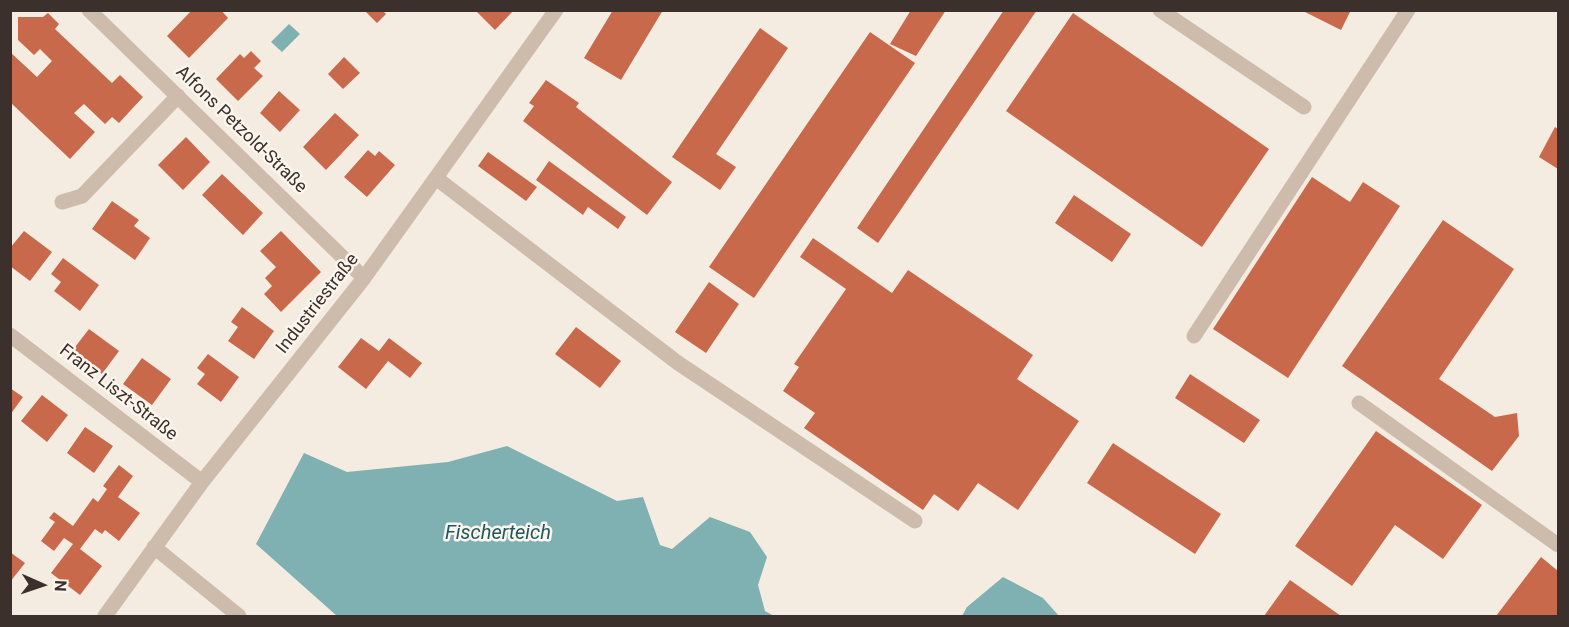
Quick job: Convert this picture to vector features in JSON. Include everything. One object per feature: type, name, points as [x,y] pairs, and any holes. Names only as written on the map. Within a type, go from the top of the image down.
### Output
[{"type":"street","name":"Alfons Petzold-Straße","points":[[89,10],[364,278]]},
{"type":"street","name":"Industriestraße","points":[[105,616],[202,482],[364,278],[556,10]]},
{"type":"street","points":[[1160,10],[1304,107]]},
{"type":"street","points":[[1194,336],[1408,10]]},
{"type":"street","points":[[62,202],[82,196],[178,96]]},
{"type":"street","points":[[436,178],[678,363],[915,521]]},
{"type":"street","name":"Franz Liszt-Straße","points":[[10,335],[202,482]]},
{"type":"street","points":[[1359,403],[1558,545]]},
{"type":"street","points":[[154,548],[239,616]]},
{"type":"water","points":[[289,24],[300,34],[282,52],[271,42]]},
{"type":"water","name":"Fischerteich","points":[[507,446],[617,501],[643,497],[660,545],[672,549],[710,517],[750,532],[767,557],[758,585],[765,611],[774,616],[337,616],[256,544],[304,453],[347,472],[448,462]]},
{"type":"water","points":[[1003,577],[1043,598],[1059,616],[962,616],[967,607]]},
{"type":"building","points":[[192,10],[221,10],[228,18],[189,58],[167,36]]},
{"type":"building","points":[[364,10],[382,10],[386,14],[377,23]]},
{"type":"building","points":[[475,10],[514,10],[495,30]]},
{"type":"building","points":[[613,10],[663,10],[621,80],[584,58]]},
{"type":"building","points":[[911,10],[946,10],[916,56],[890,44]]},
{"type":"building","points":[[1004,10],[1037,10],[878,243],[857,228]]},
{"type":"building","points":[[1301,10],[1351,10],[1341,30]]},
{"type":"building","points":[[48,13],[59,24],[55,29],[112,83],[120,75],[143,97],[119,123],[112,117],[105,124],[84,104],[74,113],[95,132],[70,159],[10,102],[10,52],[37,77],[52,61],[40,49],[34,55],[18,40],[18,17],[43,17]]},
{"type":"building","points":[[1073,13],[1269,149],[1202,247],[1006,111]]},
{"type":"building","points":[[760,28],[788,48],[716,154],[736,167],[720,190],[672,157]]},
{"type":"building","points":[[870,32],[915,63],[754,298],[709,267]]},
{"type":"building","points":[[251,51],[261,61],[254,68],[263,76],[238,101],[216,79],[240,54],[244,58]]},
{"type":"building","points":[[344,57],[360,73],[343,89],[328,74]]},
{"type":"building","points":[[546,80],[579,103],[576,107],[672,182],[647,215],[523,121],[534,106],[529,103]]},
{"type":"building","points":[[279,91],[300,110],[280,132],[260,113]]},
{"type":"building","points":[[335,113],[359,135],[326,170],[303,147]]},
{"type":"building","points":[[1555,127],[1558,129],[1558,169],[1539,157]]},
{"type":"building","points":[[186,137],[210,162],[183,190],[158,165]]},
{"type":"building","points":[[368,150],[375,156],[379,151],[395,165],[367,197],[344,177]]},
{"type":"building","points":[[488,152],[537,187],[526,201],[478,166]]},
{"type":"building","points":[[549,161],[626,217],[618,229],[588,207],[583,215],[536,180]]},
{"type":"building","points":[[222,174],[263,213],[243,235],[202,195]]},
{"type":"building","points":[[1312,177],[1350,202],[1363,182],[1400,206],[1288,378],[1213,329]]},
{"type":"building","points":[[1074,195],[1131,234],[1112,262],[1055,223]]},
{"type":"building","points":[[112,201],[139,220],[134,226],[150,238],[135,260],[92,229]]},
{"type":"building","points":[[1443,220],[1514,269],[1439,379],[1495,417],[1517,413],[1519,436],[1492,471],[1342,366]]},
{"type":"building","points":[[24,231],[52,252],[30,281],[10,266],[10,248]]},
{"type":"building","points":[[281,231],[321,272],[281,312],[264,294],[272,286],[265,278],[276,267],[260,251]]},
{"type":"building","points":[[813,238],[892,293],[908,270],[1033,355],[1017,379],[1079,421],[1018,510],[978,483],[958,511],[934,494],[923,510],[804,428],[815,413],[783,391],[799,367],[794,364],[846,289],[800,257]]},
{"type":"building","points":[[63,258],[99,285],[80,311],[54,291],[61,282],[51,274]]},
{"type":"building","points":[[709,282],[739,304],[706,353],[675,332]]},
{"type":"building","points":[[242,307],[274,331],[254,359],[228,341],[238,327],[231,322]]},
{"type":"building","points":[[576,327],[621,361],[600,388],[555,354]]},
{"type":"building","points":[[89,329],[119,351],[102,374],[72,351]]},
{"type":"building","points":[[361,338],[379,351],[389,338],[422,363],[410,378],[388,361],[366,389],[338,367]]},
{"type":"building","points":[[208,354],[239,377],[221,402],[197,384],[205,374],[197,368]]},
{"type":"building","points":[[142,358],[171,379],[152,405],[123,384]]},
{"type":"building","points":[[1190,374],[1260,420],[1244,443],[1175,398]]},
{"type":"building","points":[[10,388],[23,397],[10,415]]},
{"type":"building","points":[[42,395],[68,415],[47,442],[21,421]]},
{"type":"building","points":[[85,427],[113,446],[94,473],[67,453]]},
{"type":"building","points":[[1376,431],[1482,505],[1443,559],[1395,525],[1352,586],[1295,546]]},
{"type":"building","points":[[1113,443],[1221,514],[1195,554],[1087,483]]},
{"type":"building","points":[[119,465],[133,476],[118,497],[140,513],[119,541],[105,530],[102,534],[95,529],[80,549],[102,566],[80,595],[51,573],[73,544],[64,538],[54,551],[41,541],[55,522],[49,518],[54,512],[73,526],[93,498],[98,502],[107,489],[103,486]]},
{"type":"building","points":[[10,552],[25,563],[10,582]]},
{"type":"building","points":[[1541,557],[1558,571],[1558,616],[1496,616]]},
{"type":"building","points":[[1290,580],[1341,616],[1264,616]]}]
